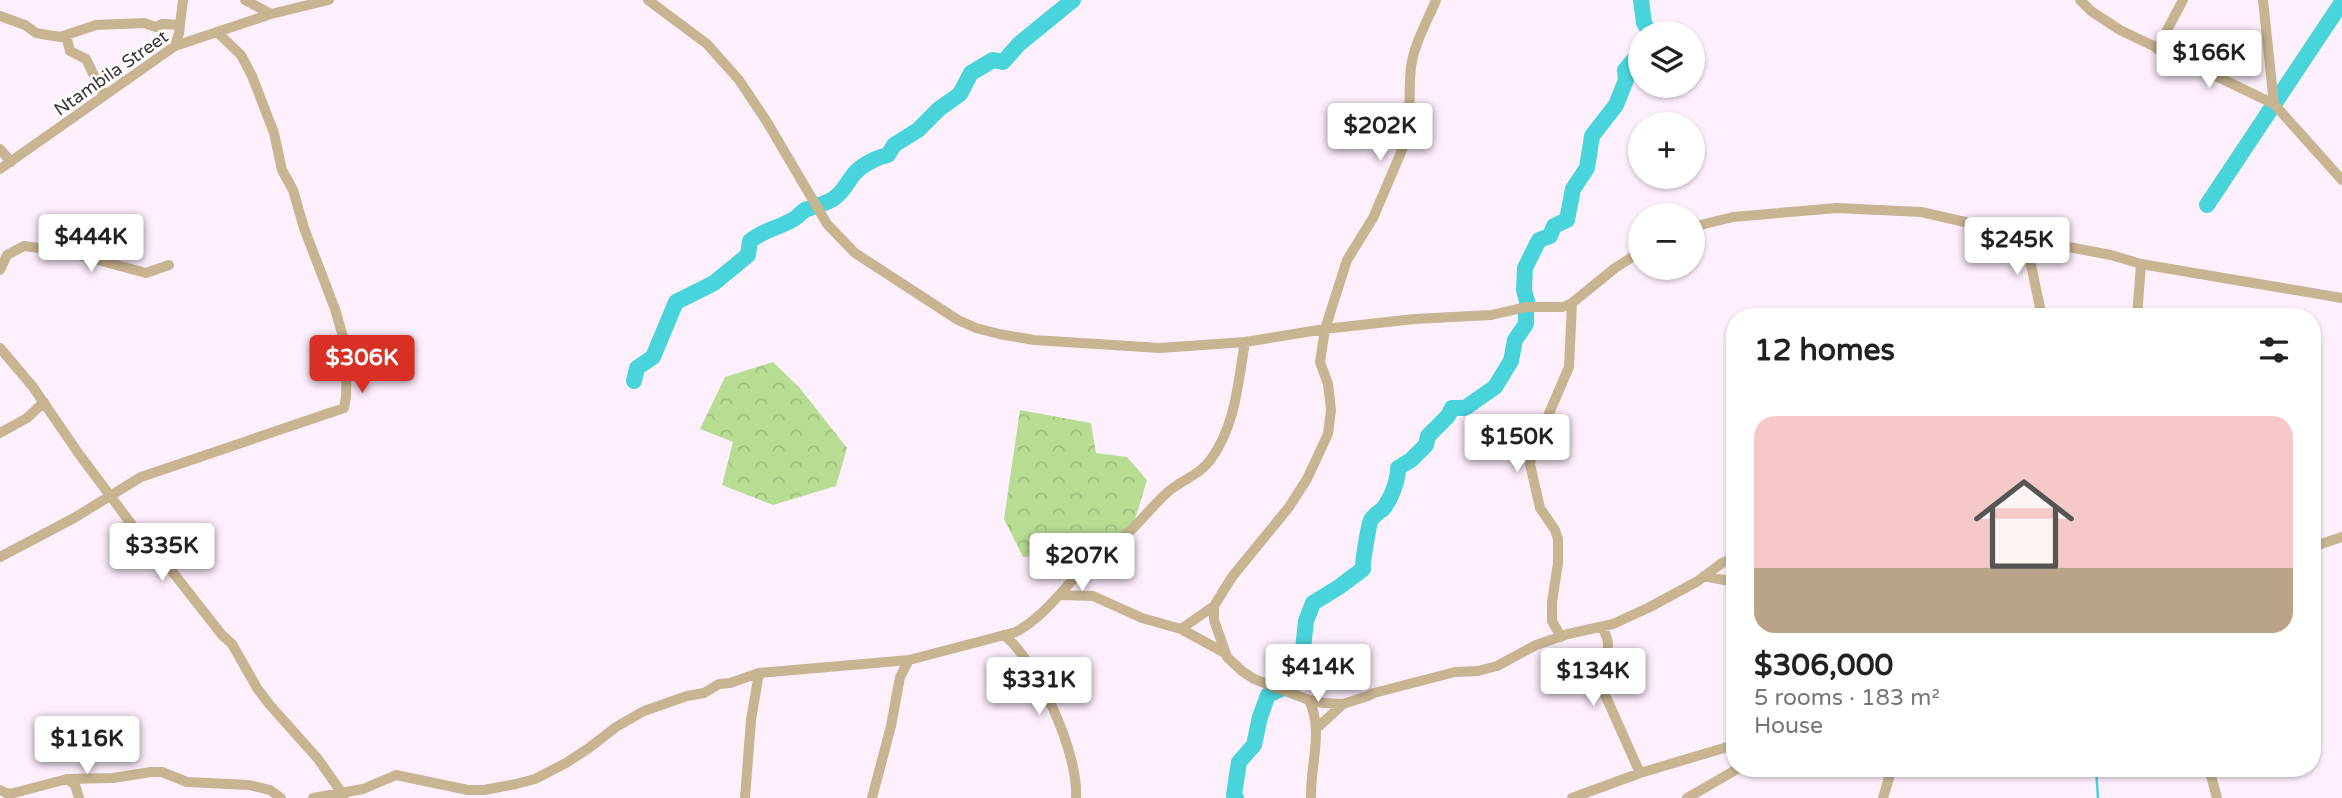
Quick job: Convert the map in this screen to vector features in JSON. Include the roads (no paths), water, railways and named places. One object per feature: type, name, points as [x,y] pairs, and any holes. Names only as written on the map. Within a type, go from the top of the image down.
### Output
[{"type":"street","points":[[175,46],[183,0]]},
{"type":"street","points":[[246,0],[271,14]]},
{"type":"street","name":"Ntambila Street","points":[[0,169],[175,46],[271,14],[329,0]]},
{"type":"street","points":[[648,0],[707,44],[739,80],[796,170],[816,208],[844,243],[855,253],[958,320],[976,328],[1034,340],[1160,348],[1245,342],[1325,328],[1491,315],[1526,307],[1555,309],[1572,303],[1628,260]]},
{"type":"street","points":[[1181,629],[1214,606],[1232,577],[1289,507],[1307,480],[1328,434],[1332,410],[1328,384],[1320,365],[1325,328],[1347,260],[1373,218],[1405,143],[1412,64],[1416,46],[1436,0]]},
{"type":"street","points":[[2080,0],[2091,11],[2120,30],[2274,104],[2342,180]]},
{"type":"street","points":[[2157,49],[2183,0]]},
{"type":"street","points":[[2263,0],[2274,104]]},
{"type":"street","points":[[0,16],[25,25],[36,33],[60,37],[96,25],[180,25]]},
{"type":"street","points":[[0,557],[74,518],[141,477],[344,408],[347,361],[335,309],[304,228],[293,190],[282,170],[274,133],[252,76],[241,55],[217,32]]},
{"type":"street","points":[[66,36],[70,51],[86,59],[104,96]]},
{"type":"street","points":[[0,149],[11,162]]},
{"type":"street","points":[[1705,224],[1733,217],[1837,208],[1921,212],[2141,264],[2342,298]]},
{"type":"street","points":[[2036,241],[2030,260],[2040,308]]},
{"type":"street","points":[[0,270],[7,255],[24,246],[68,252],[146,273],[169,265]]},
{"type":"street","points":[[2138,308],[2141,264]]},
{"type":"street","points":[[1560,637],[1552,621],[1558,539],[1540,508],[1530,464],[1569,367],[1572,303]]},
{"type":"street","points":[[313,798],[344,796],[396,775],[468,790],[484,790],[526,782],[566,763],[644,710],[704,693],[719,684],[760,673],[909,660],[1016,632],[1031,624],[1078,574],[1131,531],[1171,490],[1211,460],[1223,439],[1232,414],[1245,342]]},
{"type":"street","points":[[0,348],[44,402],[150,549],[164,561],[232,644],[257,688],[318,759],[344,796]]},
{"type":"street","points":[[0,433],[27,418],[44,402]]},
{"type":"street","points":[[2321,544],[2342,537]]},
{"type":"street","points":[[1317,729],[1343,704],[1455,672],[1478,671],[1497,666],[1536,645],[1624,620],[1726,561]]},
{"type":"street","points":[[1704,576],[1726,580]]},
{"type":"street","points":[[1061,595],[1093,597],[1142,618],[1181,629],[1225,653],[1242,671],[1255,679],[1309,700],[1343,704]]},
{"type":"street","points":[[1214,606],[1214,620],[1225,653]]},
{"type":"street","points":[[1602,627],[1609,646],[1598,666],[1598,679],[1640,773]]},
{"type":"street","points":[[1004,635],[1016,645],[1026,660],[1069,746],[1076,798]]},
{"type":"street","points":[[873,798],[900,677],[909,660]]},
{"type":"street","points":[[745,798],[751,720],[760,673]]},
{"type":"street","points":[[1309,700],[1315,712],[1317,729],[1311,798]]},
{"type":"street","points":[[1572,798],[1640,773],[1726,746]]},
{"type":"street","points":[[0,790],[8,794],[67,779],[113,778],[162,772],[187,782],[249,785],[270,790],[281,798]]},
{"type":"street","points":[[1687,798],[1726,775]]},
{"type":"street","points":[[1883,798],[1889,777]]},
{"type":"street","points":[[2211,777],[2217,798]]},
{"type":"street","points":[[67,779],[75,785],[79,798]]},
{"type":"waterway","points":[[634,381],[637,368],[653,357],[676,302],[714,283],[748,255],[750,241],[755,237],[837,196],[861,168],[888,155],[894,145],[918,130],[939,109],[960,94],[971,73],[993,60],[1003,62],[1019,44],[1073,0]]},
{"type":"waterway","points":[[1641,0],[1644,21]]},
{"type":"waterway","points":[[2207,205],[2342,2]]},
{"type":"waterway","points":[[1236,798],[1234,795],[1239,762],[1254,745],[1268,695],[1281,689],[1302,658],[1306,621],[1313,603],[1363,569],[1370,523],[1389,500],[1398,468],[1426,445],[1428,436],[1448,416],[1452,408],[1465,408],[1495,387],[1511,361],[1515,340],[1526,324],[1528,305],[1524,290],[1525,268],[1539,240],[1550,236],[1554,226],[1567,220],[1573,189],[1587,168],[1592,136],[1616,105],[1626,80],[1625,70],[1628,66]]},
{"type":"waterway","points":[[2097,777],[2098,798]]}]
